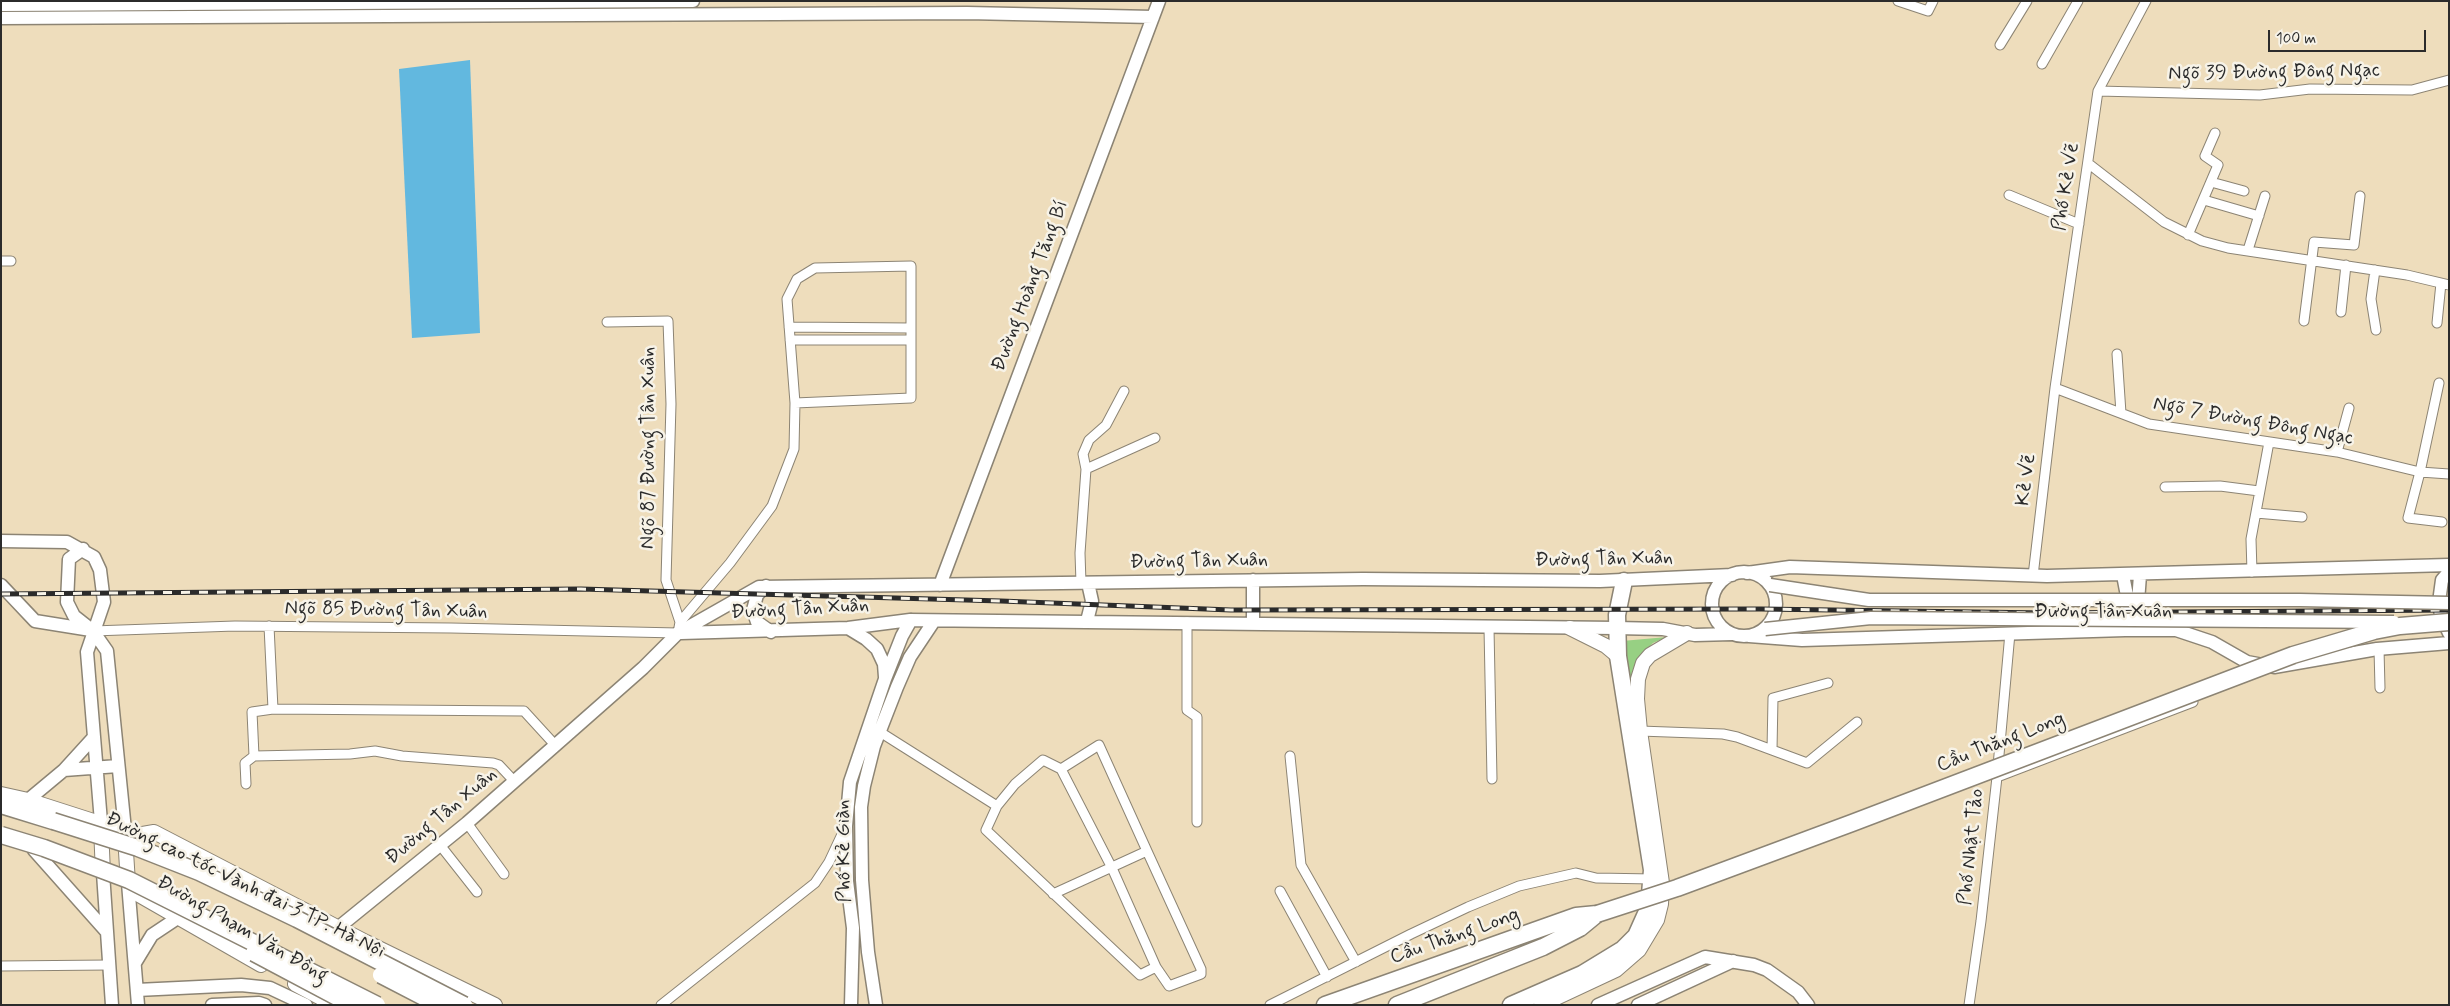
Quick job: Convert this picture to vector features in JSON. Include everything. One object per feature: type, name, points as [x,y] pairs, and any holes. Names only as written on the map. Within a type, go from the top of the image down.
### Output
[{"type":"highway","points":[[1512,1005],[1582,974],[1624,949],[1636,936],[1644,922],[1649,907],[1653,879],[1618,656],[1616,628],[1618,604],[1624,581]]},
{"type":"highway","name":"Cầu Thăng Long","points":[[1325,1004],[1576,916],[1597,914],[1677,888],[2293,655],[2374,631],[2424,623],[2449,623]]},
{"type":"highway","name":"Đường cao tốc Vành đai 3 TP. Hà Nội","points":[[1,805],[54,821],[136,853],[290,928],[439,1005]]},
{"type":"highway","points":[[54,821],[138,848],[199,872],[296,919],[464,1005]]},
{"type":"highway","points":[[1,835],[44,848],[131,883],[377,1005]]},
{"type":"highway","points":[[131,883],[274,964],[352,1005]]},
{"type":"highway","name":"Cầu Thăng Long","points":[[1400,1004],[1543,947],[1580,928],[1597,914]]},
{"type":"main road","points":[[1,6],[693,1]]},
{"type":"main road","name":"Đường Hoàng Tăng Bí","points":[[940,585],[1159,1]]},
{"type":"main road","points":[[1,18],[967,13],[1153,17]]},
{"type":"main road","points":[[1,542],[67,542],[83,549],[94,557],[100,570],[104,602],[101,617],[93,631],[87,652],[101,822],[102,874],[112,1005]]},
{"type":"main road","points":[[83,549],[69,559],[66,581],[67,602],[74,616],[93,631],[107,651],[118,766],[131,832],[131,883],[138,1005]]},
{"type":"main road","name":"Đường Tân Xuân","points":[[1748,573],[1790,567],[2033,576],[2140,575],[2449,565]]},
{"type":"main road","points":[[2449,572],[2442,580],[2439,602],[2441,616],[2449,633]]},
{"type":"main road","points":[[1748,573],[1760,577],[1774,592],[1776,608],[1774,616],[1765,629],[1749,636],[1732,634],[1719,624],[1714,617],[1712,600],[1719,585],[1732,575],[1748,573]]},
{"type":"main road","name":"Đường Tân Xuân","points":[[339,927],[467,823],[556,746],[679,628],[752,590],[766,586],[1252,580],[1624,581],[1732,575]]},
{"type":"main road","points":[[2123,575],[2128,601],[2125,630]]},
{"type":"main road","points":[[2140,575],[2138,602],[2143,629]]},
{"type":"main road","points":[[1252,580],[1253,622]]},
{"type":"main road","points":[[1085,583],[1092,601],[1086,621]]},
{"type":"main road","points":[[1,585],[35,621],[93,631]]},
{"type":"main road","points":[[766,586],[757,595],[754,610],[757,622],[771,632]]},
{"type":"main road","points":[[1770,586],[1869,600],[2300,600],[2449,603]]},
{"type":"main road","name":"Cầu Thăng Long","points":[[1765,629],[1871,618],[2449,623]]},
{"type":"main road","name":"Đường Tân Xuân","points":[[679,628],[771,632],[848,628],[911,620],[1253,622],[1488,628],[1616,628],[1732,634]]},
{"type":"main road","name":"Phố Kẻ Giàn","points":[[851,1005],[853,928],[846,826],[849,789],[855,762],[885,679],[902,636],[911,620]]},
{"type":"main road","name":"Phố Kẻ Giàn","points":[[876,1005],[868,952],[862,858],[861,807],[864,786],[880,732],[910,657],[925,631],[934,621]]},
{"type":"main road","points":[[848,628],[866,639],[876,649],[884,664],[885,679]]},
{"type":"main road","points":[[1570,628],[1606,646],[1618,656]]},
{"type":"main road","name":"Đường Tân Xuân","points":[[1749,636],[1802,640],[2143,629],[2176,630],[2196,635],[2247,662],[2262,667],[2291,665],[2379,649],[2449,643]]},
{"type":"main road","points":[[1541,1005],[1616,970],[1639,950],[1657,920],[1661,904],[1662,883],[1640,731],[1638,679],[1643,664],[1656,650],[1687,633]]},
{"type":"main road","points":[[28,800],[64,770],[94,737]]},
{"type":"main road","points":[[64,770],[118,766]]},
{"type":"main road","name":"Đường Phạm Văn Đồng","points":[[1,794],[28,800],[131,832],[154,832],[495,1005]]},
{"type":"main road","points":[[131,832],[144,853],[294,923],[455,1005]]},
{"type":"main road","name":"Đường Phạm Văn Đồng","points":[[1,840],[131,883],[143,883],[368,1005]]},
{"type":"main road","points":[[34,850],[106,931]]},
{"type":"main road","points":[[847,859],[862,858]]},
{"type":"main road","name":"Đường Phạm Văn Đồng","points":[[131,883],[139,895],[334,1005]]},
{"type":"main road","points":[[135,964],[152,935],[179,917]]},
{"type":"main road","points":[[1598,1005],[1705,957],[1733,960],[1767,970],[1798,992],[1808,1005]]},
{"type":"main road","points":[[1638,1005],[1733,960]]},
{"type":"main road","name":"Đường Phạm Văn Đồng","points":[[137,990],[241,984],[270,988],[306,1005]]},
{"type":"main road","points":[[212,1005],[259,1003],[265,1005]]},
{"type":"street","points":[[1898,1],[1928,11],[1933,1]]},
{"type":"street","points":[[2000,45],[2027,1]]},
{"type":"street","points":[[2042,64],[2078,1]]},
{"type":"street","name":"Phố Kẻ Vẽ","points":[[2055,388],[2089,164],[2098,91],[2146,1]]},
{"type":"street","name":"Ngõ 39 Đường Đông Ngạc","points":[[2098,91],[2260,95],[2310,89],[2412,90],[2449,80]]},
{"type":"street","points":[[2188,234],[2218,165],[2205,156],[2215,133]]},
{"type":"street","points":[[2089,164],[2164,222],[2202,242],[2228,248],[2375,270],[2445,284],[2437,324]]},
{"type":"street","points":[[2211,182],[2244,191]]},
{"type":"street","points":[[2009,195],[2079,224]]},
{"type":"street","points":[[2248,250],[2265,196]]},
{"type":"street","points":[[2304,321],[2310,260],[2314,242],[2354,245],[2360,196]]},
{"type":"street","points":[[2204,200],[2259,216]]},
{"type":"street","points":[[1,261],[11,261]]},
{"type":"street","points":[[2341,312],[2346,265]]},
{"type":"street","points":[[679,628],[772,506],[794,448],[795,403],[787,299],[797,279],[815,268],[911,266],[911,398],[795,403]]},
{"type":"street","points":[[2375,270],[2371,299],[2376,330]]},
{"type":"street","name":"Ngõ 87 Đường Tân Xuân","points":[[607,322],[668,321],[671,404],[666,580],[679,628]]},
{"type":"street","points":[[789,328],[910,328]]},
{"type":"street","points":[[790,340],[911,340]]},
{"type":"street","points":[[2117,354],[2121,413]]},
{"type":"street","points":[[2438,383],[2420,472],[2408,518],[2442,522]]},
{"type":"street","name":"Ngõ 7 Đường Đông Ngạc","points":[[2055,388],[2149,424],[2337,452],[2420,472],[2449,474]]},
{"type":"street","name":"Kẻ Vẽ","points":[[2033,576],[2055,388]]},
{"type":"street","points":[[1085,583],[1080,553],[1086,469],[1083,454],[1089,440],[1106,425],[1124,391]]},
{"type":"street","points":[[2337,452],[2349,408]]},
{"type":"street","points":[[1086,469],[1156,438]]},
{"type":"street","points":[[2252,572],[2251,539],[2269,442]]},
{"type":"street","points":[[2165,486],[2220,486],[2259,491]]},
{"type":"street","points":[[2256,513],[2302,517]]},
{"type":"street","points":[[1187,622],[1187,710],[1197,718],[1197,822]]},
{"type":"street","points":[[269,626],[273,709]]},
{"type":"street","name":"Ngõ 85 Đường Tân Xuân","points":[[93,631],[269,626],[679,628]]},
{"type":"street","points":[[1488,628],[1492,779]]},
{"type":"street","name":"Phố Nhật Tảo","points":[[1969,1005],[1980,930],[1997,778],[2010,633]]},
{"type":"street","points":[[2379,649],[2380,688]]},
{"type":"street","points":[[1997,778],[2232,687],[2262,667]]},
{"type":"street","points":[[1772,750],[1773,698],[1828,682]]},
{"type":"street","points":[[254,756],[252,712],[273,709],[524,711],[556,746]]},
{"type":"street","points":[[1640,731],[1723,734],[1807,764],[1857,722]]},
{"type":"street","points":[[880,732],[997,806]]},
{"type":"street","points":[[1061,769],[1099,745],[1201,969],[1201,974],[1169,986],[1156,967],[1112,868],[1061,769],[1043,760],[1015,784],[997,806],[986,830],[1140,975],[1156,967]]},
{"type":"street","points":[[246,784],[246,763],[254,756],[350,754],[375,751],[402,756],[493,763],[499,765],[514,781]]},
{"type":"street","points":[[1290,756],[1301,865],[1356,962]]},
{"type":"street","points":[[467,823],[504,874]]},
{"type":"street","points":[[661,1005],[815,883],[829,862],[846,826]]},
{"type":"street","points":[[440,845],[477,892]]},
{"type":"street","points":[[1053,894],[1147,851]]},
{"type":"street","points":[[1270,1005],[1468,907],[1519,886],[1576,873],[1596,878],[1653,879]]},
{"type":"street","points":[[1280,891],[1327,977]]},
{"type":"street","points":[[1,966],[108,965]]},
{"type":"green space","points":[[1667,637],[1653,643],[1640,656],[1630,681],[1622,641]]},
{"type":"water","points":[[470,60],[480,333],[412,338],[399,69]]},
{"type":"railway","points":[[1,594],[581,589],[1001,601],[1231,610],[1761,609],[2046,613],[2449,610]]}]
